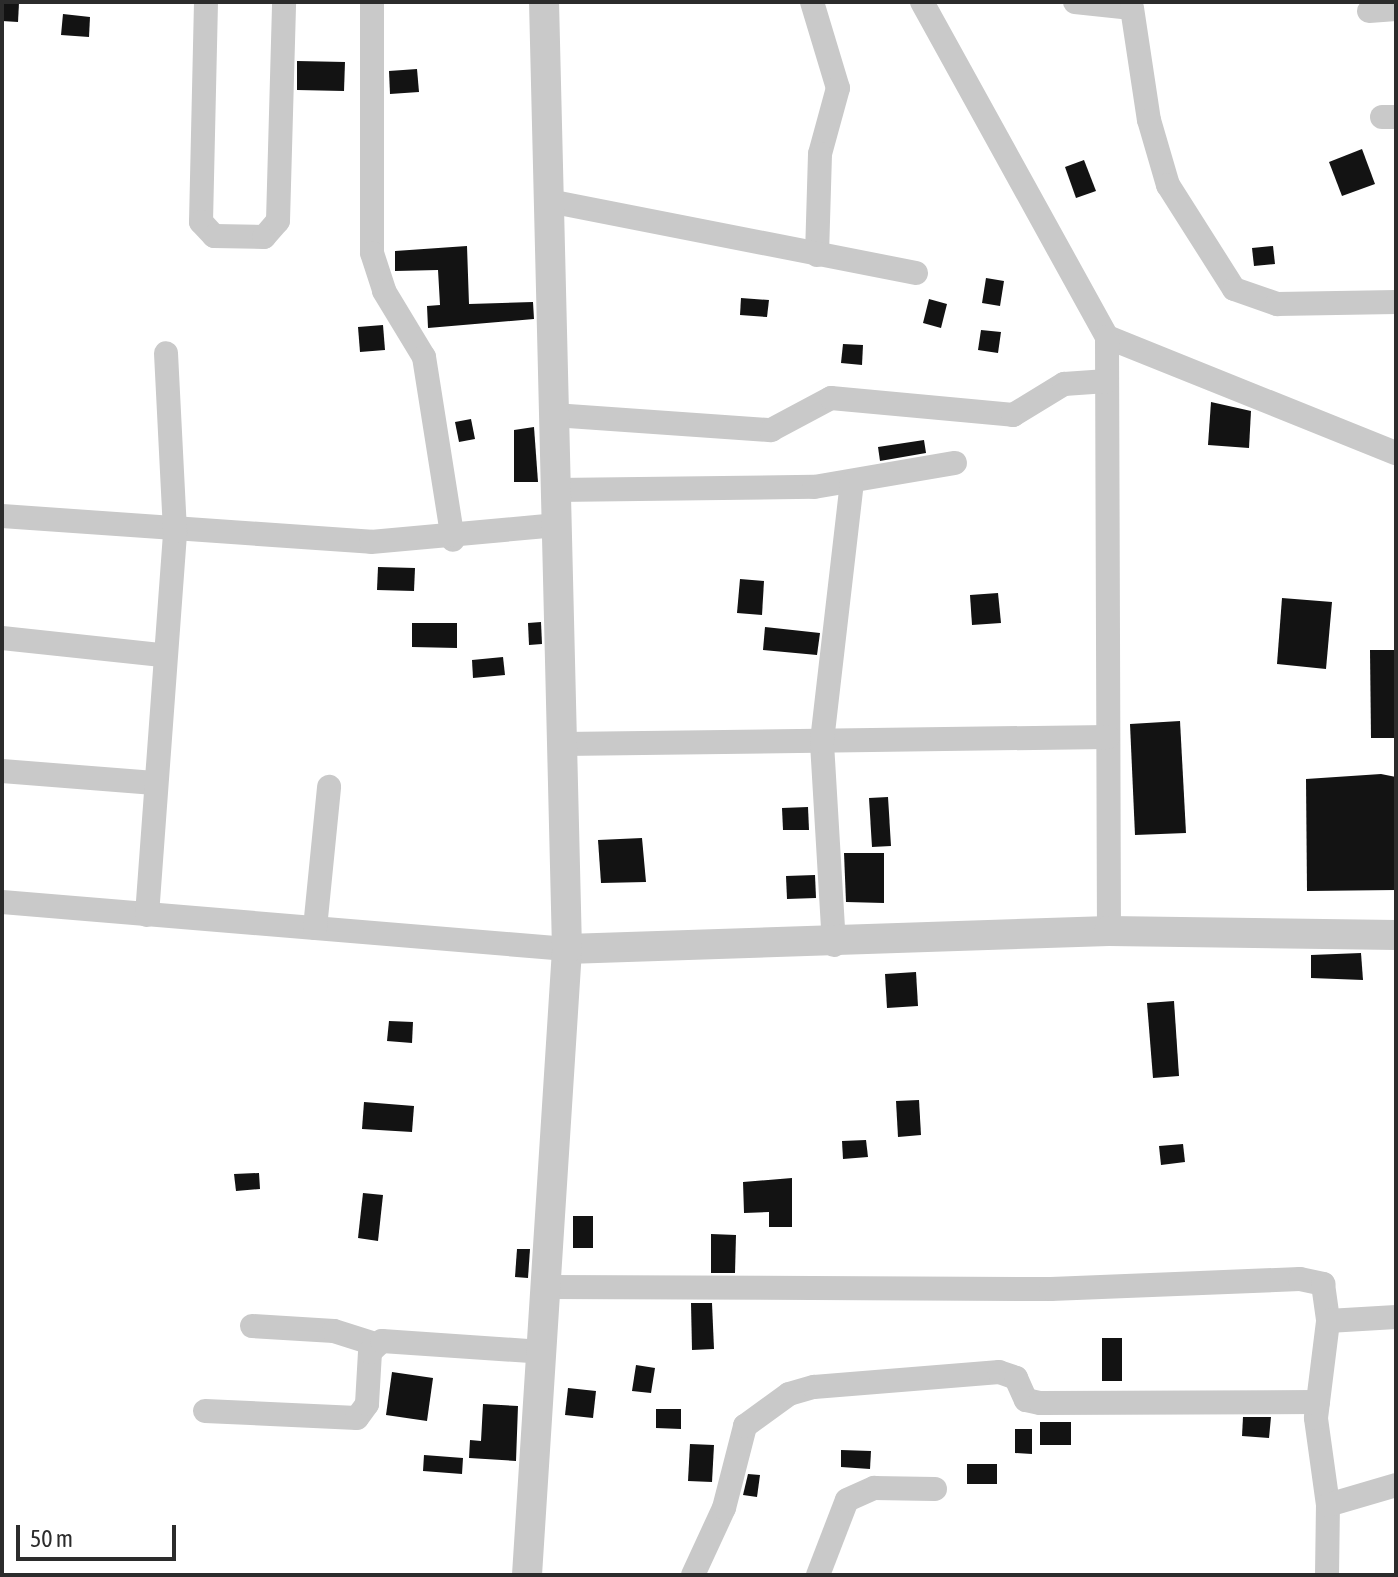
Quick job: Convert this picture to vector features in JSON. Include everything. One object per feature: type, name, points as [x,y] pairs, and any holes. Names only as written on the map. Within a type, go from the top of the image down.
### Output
[{"type":"street","points":[[206,2],[201,222],[214,236],[264,237],[278,221],[284,2]]},
{"type":"street","points":[[372,2],[372,253],[384,291],[424,357],[453,540]]},
{"type":"street","points":[[527,1575],[567,949],[544,2]]},
{"type":"street","points":[[812,2],[838,88],[820,154],[817,255]]},
{"type":"street","points":[[922,2],[1107,337],[1109,931]]},
{"type":"street","points":[[1075,2],[1132,8],[1168,185],[1234,289],[1277,304],[1396,302]]},
{"type":"street","points":[[1369,11],[1396,9]]},
{"type":"street","points":[[549,201],[916,273]]},
{"type":"street","points":[[1107,337],[1396,453]]},
{"type":"street","points":[[147,915],[162,655],[175,531],[166,353]]},
{"type":"street","points":[[554,415],[771,430],[831,398],[1013,415],[1064,384],[1107,381]]},
{"type":"street","points":[[556,490],[852,483],[955,463]]},
{"type":"street","points":[[834,945],[822,741],[852,483]]},
{"type":"street","points":[[2,516],[175,531],[453,540],[557,525]]},
{"type":"street","points":[[2,638],[162,655]]},
{"type":"street","points":[[563,744],[1108,737]]},
{"type":"street","points":[[2,771],[155,783]]},
{"type":"street","points":[[315,928],[329,787]]},
{"type":"street","points":[[2,902],[567,949],[834,945],[1109,931],[1396,935]]},
{"type":"street","points":[[547,1287],[1051,1289],[1300,1279],[1323,1284],[1328,1321],[1318,1402],[1328,1505],[1327,1575]]},
{"type":"street","points":[[1328,1321],[1396,1317]]},
{"type":"street","points":[[252,1326],[334,1331],[375,1344],[393,1339],[542,1352]]},
{"type":"street","points":[[205,1411],[357,1418],[367,1404],[375,1344]]},
{"type":"street","points":[[693,1575],[724,1508],[745,1426],[789,1394],[814,1387],[999,1372],[1016,1378],[1026,1400],[1040,1403],[1318,1402]]},
{"type":"street","points":[[1328,1505],[1396,1485]]},
{"type":"street","points":[[818,1575],[847,1500],[874,1488],[935,1489]]},
{"type":"building","points":[[2,2],[19,3],[18,22],[2,21]]},
{"type":"building","points":[[63,14],[90,17],[89,37],[61,35]]},
{"type":"building","points":[[297,61],[345,62],[344,91],[297,90]]},
{"type":"building","points":[[417,69],[419,92],[390,94],[389,71]]},
{"type":"building","points":[[1362,149],[1375,184],[1342,196],[1329,162]]},
{"type":"building","points":[[1084,160],[1096,191],[1076,198],[1065,167]]},
{"type":"building","points":[[467,246],[469,304],[533,302],[534,319],[428,328],[427,306],[440,305],[438,270],[395,271],[395,251]]},
{"type":"building","points":[[1273,246],[1275,264],[1254,266],[1252,248]]},
{"type":"building","points":[[986,278],[1004,281],[1000,306],[982,303]]},
{"type":"building","points":[[741,298],[769,300],[767,317],[740,315]]},
{"type":"building","points":[[929,299],[947,304],[941,328],[923,323]]},
{"type":"building","points":[[383,325],[385,350],[360,352],[358,327]]},
{"type":"building","points":[[981,330],[1001,332],[998,353],[978,350]]},
{"type":"building","points":[[843,344],[863,345],[862,365],[841,363]]},
{"type":"building","points":[[1211,402],[1251,411],[1249,448],[1208,445]]},
{"type":"building","points":[[471,419],[475,439],[459,442],[455,422]]},
{"type":"building","points":[[534,427],[538,482],[514,482],[514,430]]},
{"type":"building","points":[[924,440],[926,453],[880,461],[878,447]]},
{"type":"building","points":[[378,567],[415,568],[414,591],[377,590]]},
{"type":"building","points":[[740,579],[764,581],[762,615],[737,613]]},
{"type":"building","points":[[998,593],[1001,623],[972,625],[970,595]]},
{"type":"building","points":[[1282,598],[1332,602],[1326,669],[1277,664]]},
{"type":"building","points":[[541,622],[542,644],[529,645],[528,623]]},
{"type":"building","points":[[412,623],[457,623],[457,648],[412,647]]},
{"type":"building","points":[[765,627],[820,633],[817,655],[763,650]]},
{"type":"building","points":[[1370,650],[1396,650],[1396,738],[1371,738]]},
{"type":"building","points":[[503,657],[505,675],[473,678],[472,660]]},
{"type":"building","points":[[1180,721],[1186,833],[1135,835],[1130,724]]},
{"type":"building","points":[[1381,774],[1396,777],[1396,890],[1307,891],[1306,779]]},
{"type":"building","points":[[888,797],[891,846],[872,847],[869,798]]},
{"type":"building","points":[[808,807],[809,830],[783,830],[782,808]]},
{"type":"building","points":[[642,838],[646,882],[601,883],[598,840]]},
{"type":"building","points":[[844,853],[884,853],[884,903],[846,902]]},
{"type":"building","points":[[815,875],[816,898],[787,899],[786,876]]},
{"type":"building","points":[[1361,953],[1363,980],[1311,978],[1311,955]]},
{"type":"building","points":[[916,972],[918,1006],[887,1008],[885,974]]},
{"type":"building","points":[[1174,1001],[1179,1076],[1153,1078],[1147,1003]]},
{"type":"building","points":[[389,1021],[413,1022],[412,1043],[387,1041]]},
{"type":"building","points":[[919,1100],[921,1135],[898,1137],[896,1101]]},
{"type":"building","points":[[364,1102],[414,1106],[412,1132],[362,1129]]},
{"type":"building","points":[[866,1140],[868,1157],[843,1159],[842,1141]]},
{"type":"building","points":[[1183,1144],[1185,1162],[1161,1165],[1159,1146]]},
{"type":"building","points":[[259,1173],[260,1189],[236,1191],[234,1174]]},
{"type":"building","points":[[792,1178],[792,1227],[769,1227],[769,1212],[744,1213],[743,1182]]},
{"type":"building","points":[[363,1193],[383,1195],[378,1241],[358,1238]]},
{"type":"building","points":[[573,1216],[593,1216],[593,1248],[573,1248]]},
{"type":"building","points":[[711,1234],[736,1235],[735,1273],[711,1273]]},
{"type":"building","points":[[517,1249],[530,1249],[528,1278],[515,1277]]},
{"type":"building","points":[[691,1303],[712,1303],[714,1349],[692,1350]]},
{"type":"building","points":[[1102,1338],[1122,1338],[1122,1381],[1102,1381]]},
{"type":"building","points":[[636,1365],[655,1368],[651,1393],[632,1391]]},
{"type":"building","points":[[392,1372],[433,1378],[427,1421],[386,1415]]},
{"type":"building","points":[[568,1388],[596,1391],[593,1418],[565,1415]]},
{"type":"building","points":[[483,1404],[518,1406],[516,1461],[469,1458],[470,1440],[481,1441]]},
{"type":"building","points":[[656,1409],[681,1409],[681,1429],[656,1428]]},
{"type":"building","points":[[1243,1417],[1271,1417],[1269,1438],[1242,1436]]},
{"type":"building","points":[[1040,1422],[1071,1422],[1071,1445],[1040,1445]]},
{"type":"building","points":[[1015,1429],[1032,1429],[1032,1454],[1015,1453]]},
{"type":"building","points":[[690,1444],[714,1445],[712,1482],[688,1481]]},
{"type":"building","points":[[841,1450],[871,1451],[870,1469],[841,1467]]},
{"type":"building","points":[[424,1455],[463,1458],[462,1474],[423,1471]]},
{"type":"building","points":[[967,1464],[997,1464],[997,1484],[967,1484]]},
{"type":"building","points":[[748,1474],[760,1475],[757,1497],[743,1495]]}]
